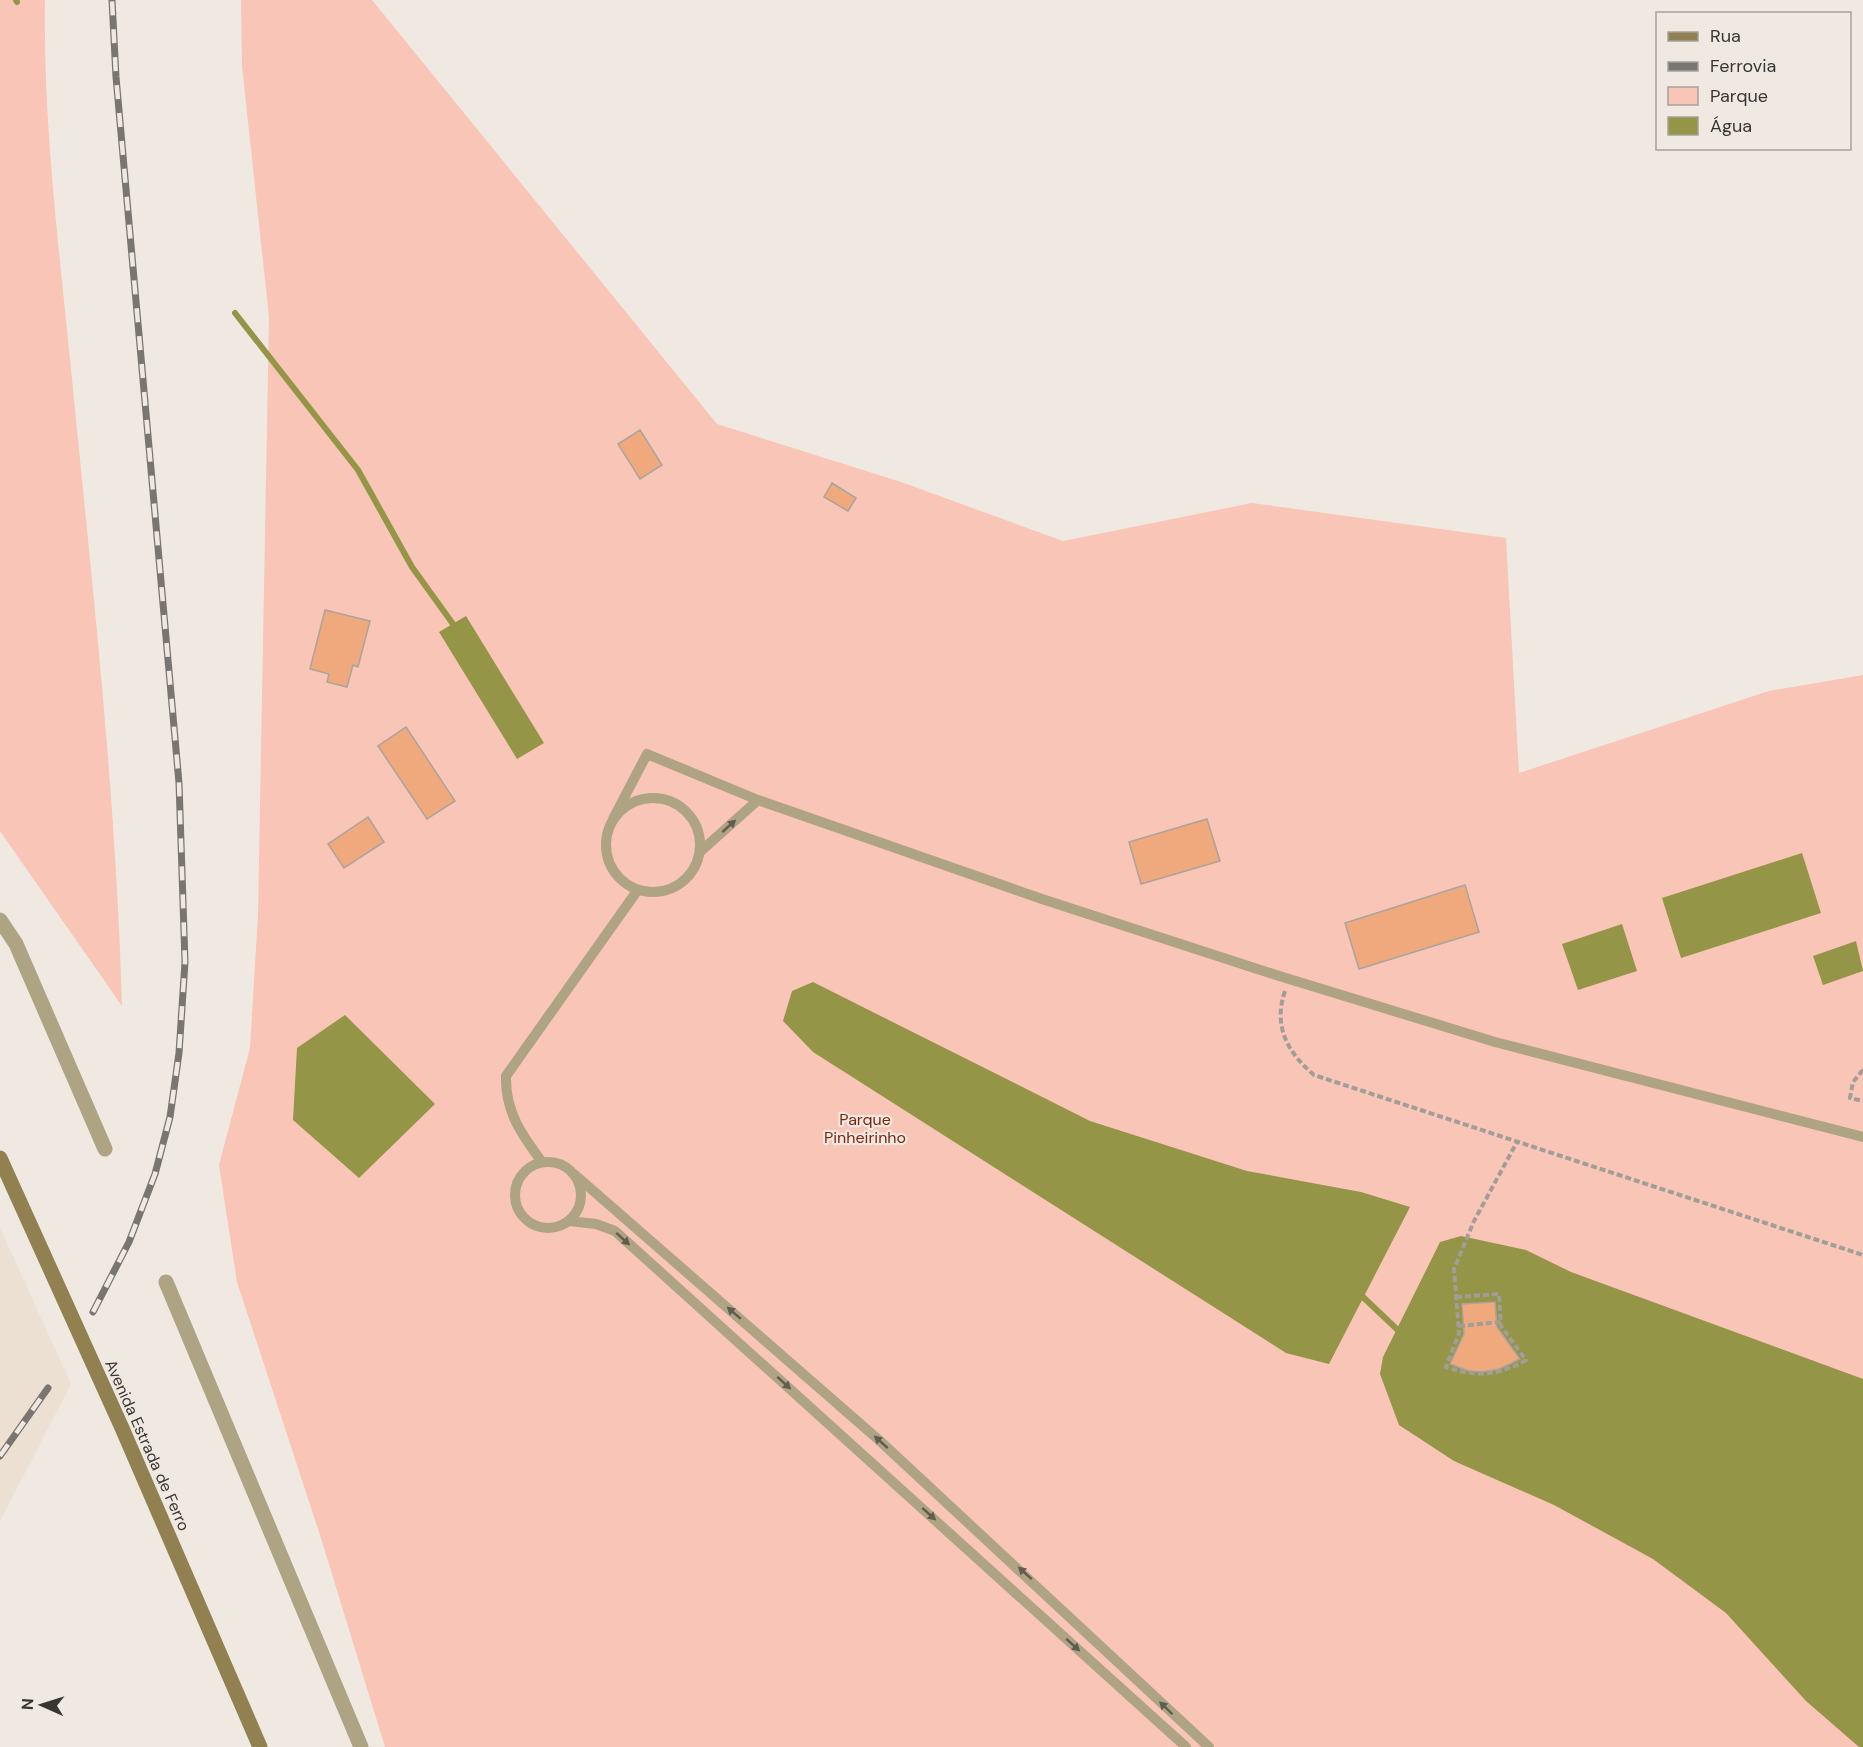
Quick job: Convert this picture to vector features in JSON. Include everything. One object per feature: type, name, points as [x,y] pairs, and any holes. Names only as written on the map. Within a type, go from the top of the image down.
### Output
[{"type":"main road","name":"Avenida Estrada de Ferro","points":[[0,1158],[122,1428],[260,1747]]},
{"type":"street","points":[[0,920],[16,944],[105,1149]]},
{"type":"street","points":[[166,1282],[361,1747]]},
{"type":"lane","points":[[758,800],[701,851],[693,871],[678,886],[658,893],[637,891],[619,879],[608,861],[606,840],[613,819],[647,754],[758,800],[1042,899],[1289,979],[1495,1042],[1863,1137]]},
{"type":"lane","points":[[613,819],[628,804],[648,797],[669,800],[687,812],[699,830],[701,851]]},
{"type":"lane","points":[[543,1162],[514,1120],[506,1094],[506,1076],[637,891]]},
{"type":"lane","points":[[574,1174],[581,1189],[579,1207],[569,1221],[554,1228],[537,1227],[522,1216],[516,1201],[517,1184],[527,1170],[543,1162],[560,1164],[574,1174],[880,1441],[1045,1591],[1209,1747]]},
{"type":"lane","points":[[569,1221],[596,1224],[615,1231],[1186,1747]]},
{"type":"path","points":[[1289,979],[1280,1005],[1282,1036],[1299,1062],[1314,1075],[1863,1255]]},
{"type":"path","points":[[1863,1070],[1853,1082],[1850,1098],[1863,1101]]},
{"type":"path","points":[[1456,1298],[1499,1294],[1501,1326],[1526,1360],[1507,1371],[1486,1375],[1466,1374],[1446,1367],[1459,1333],[1459,1326],[1456,1298],[1454,1269],[1474,1221],[1517,1142]]},
{"type":"path","points":[[1459,1326],[1501,1322]]},
{"type":"shaded area","points":[[0,1228],[71,1384],[0,1521]]},
{"type":"green space","points":[[0,0],[45,0],[46,90],[52,180],[102,682],[119,925],[122,1006],[0,831]]},
{"type":"green space","name":"Parque Pinheirinho","points":[[241,0],[372,0],[717,424],[901,482],[1063,541],[1252,503],[1506,538],[1519,773],[1769,691],[1863,675],[1863,1747],[385,1747],[320,1535],[237,1282],[219,1165],[250,1048],[258,915],[269,317],[242,66]]},
{"type":"water","points":[[466,616],[544,743],[517,759],[439,632]]},
{"type":"water","points":[[1802,853],[1821,913],[1681,958],[1662,898]]},
{"type":"water","points":[[1622,924],[1637,971],[1578,990],[1562,944]]},
{"type":"water","points":[[1856,941],[1863,971],[1823,985],[1813,956]]},
{"type":"water","points":[[813,982],[1090,1121],[1247,1171],[1361,1192],[1410,1207],[1329,1364],[1286,1353],[813,1052],[783,1021],[792,991]]},
{"type":"water","points":[[345,1015],[435,1104],[359,1178],[293,1120],[297,1048]]},
{"type":"water","points":[[1461,1236],[1526,1250],[1571,1272],[1863,1379],[1863,1747],[1859,1747],[1806,1701],[1726,1613],[1653,1559],[1554,1505],[1454,1461],[1399,1425],[1380,1374],[1383,1357],[1440,1242]]},
{"type":"building","points":[[640,430],[662,465],[640,479],[618,444]]},
{"type":"building","points":[[832,483],[856,498],[848,511],[824,497]]},
{"type":"building","points":[[325,610],[370,621],[358,667],[353,665],[347,687],[327,682],[329,674],[310,669]]},
{"type":"building","points":[[406,727],[455,801],[427,819],[378,746]]},
{"type":"building","points":[[368,817],[384,842],[344,868],[328,844]]},
{"type":"building","points":[[1207,819],[1220,861],[1141,884],[1129,842]]},
{"type":"building","points":[[1465,885],[1479,932],[1359,969],[1345,923]]},
{"type":"building","points":[[1495,1302],[1497,1327],[1520,1359],[1499,1369],[1482,1372],[1469,1371],[1450,1364],[1464,1334],[1462,1304]]},
{"type":"waterway","points":[[235,313],[358,470],[412,567],[453,624]]},
{"type":"waterway","points":[[1363,1297],[1402,1334]]},
{"type":"railway","points":[[93,1312],[129,1242],[155,1174],[170,1117],[179,1053],[185,962],[179,783],[116,77],[112,0]]},
{"type":"railway","points":[[0,1456],[48,1388]]}]
